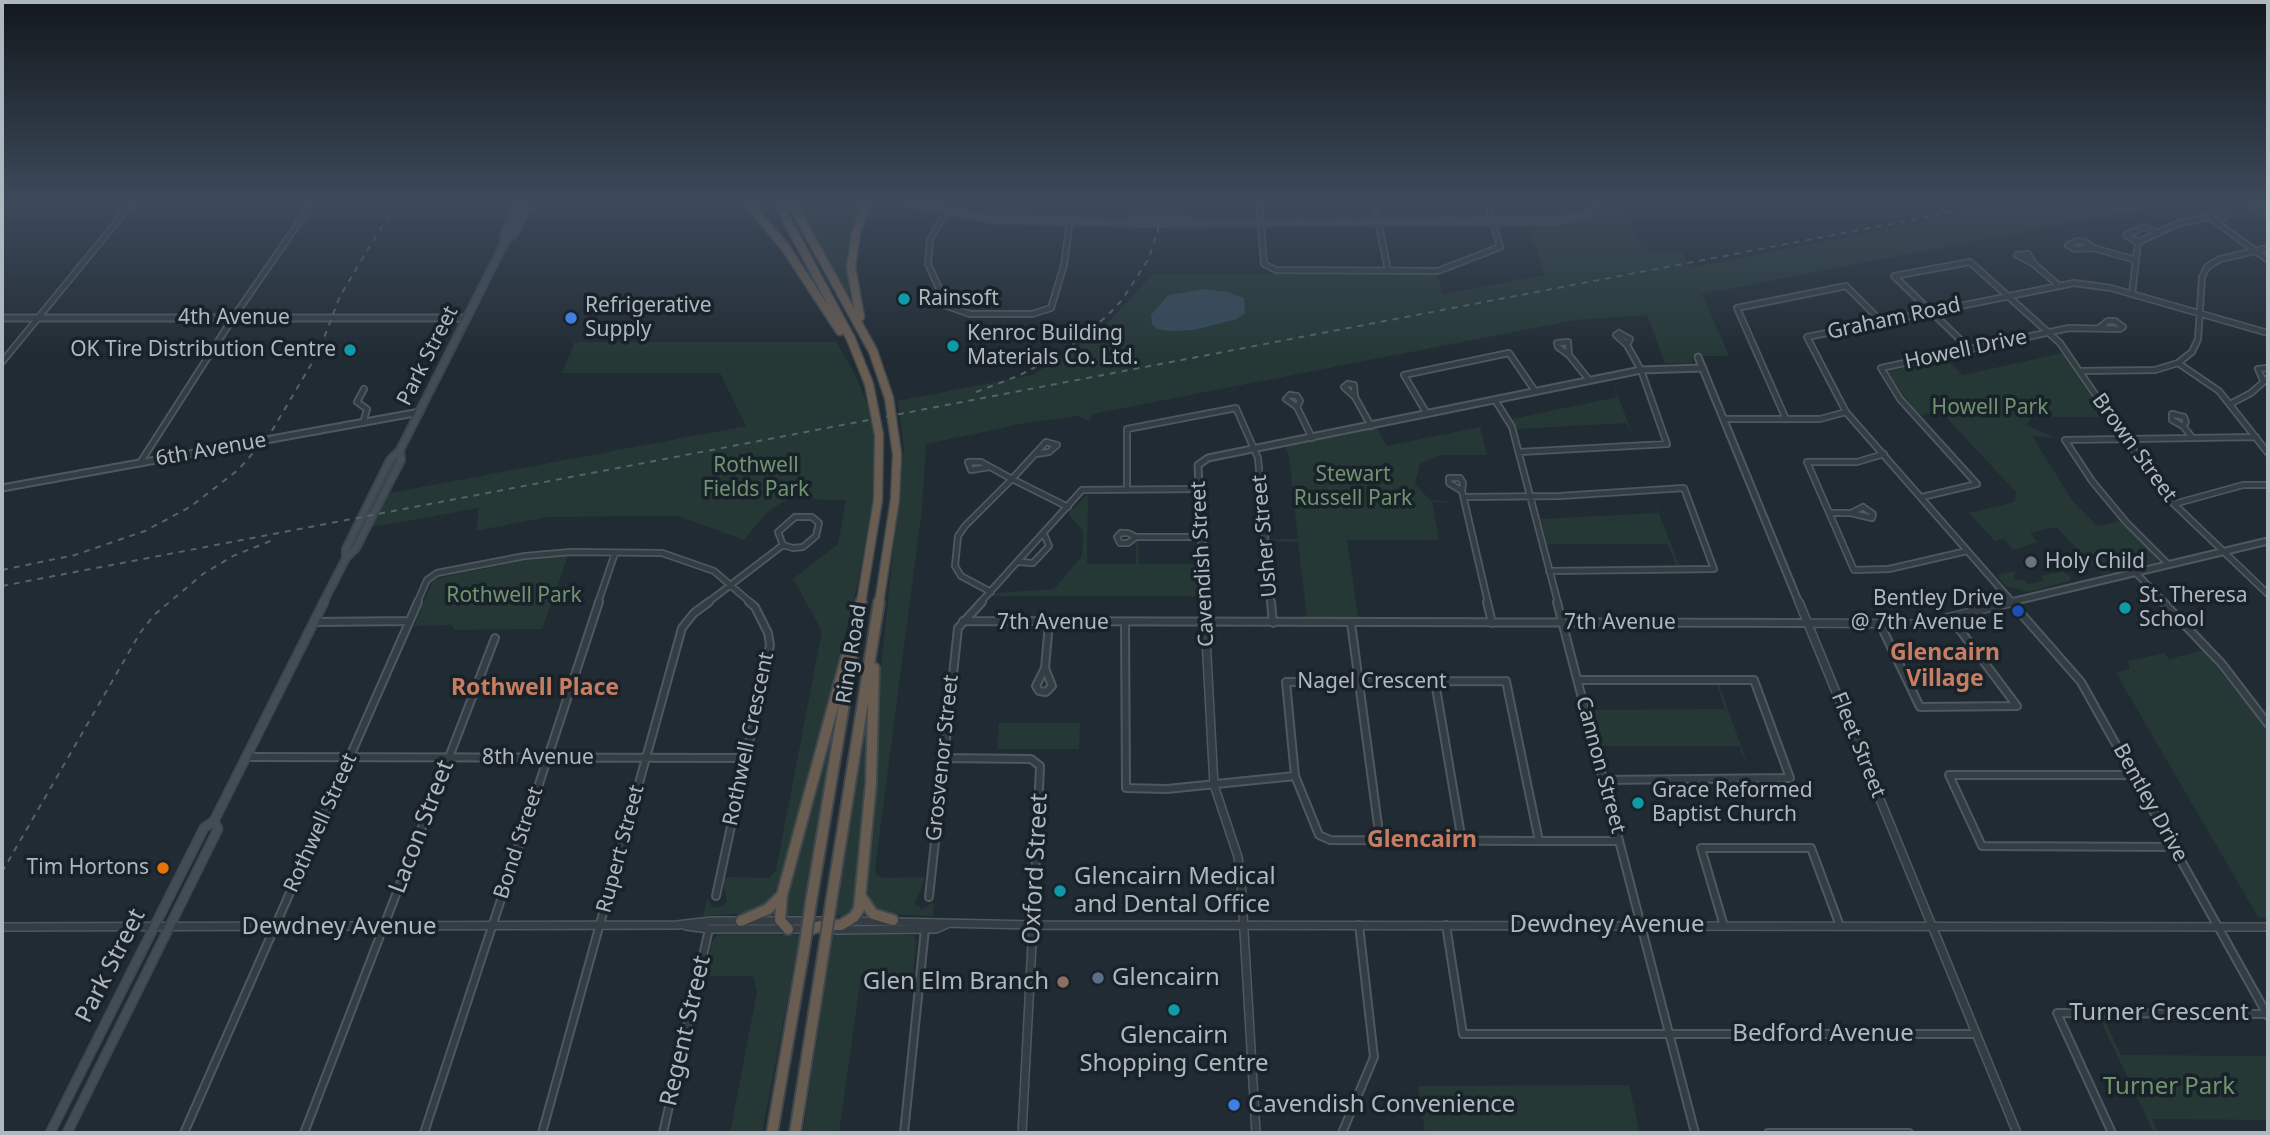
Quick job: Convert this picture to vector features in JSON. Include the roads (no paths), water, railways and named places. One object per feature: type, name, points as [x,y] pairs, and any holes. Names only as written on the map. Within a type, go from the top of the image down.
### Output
[{"type":"highway","points":[[789,255],[804,274],[863,369]]},
{"type":"highway","name":"Ring Road","points":[[772,1133],[860,613],[880,476],[874,400],[851,339],[806,255]]},
{"type":"highway","name":"Ring Road","points":[[794,1133],[874,638],[895,499],[897,454],[889,398],[863,329],[821,255]]},
{"type":"highway","points":[[853,255],[851,267],[854,292],[863,329]]},
{"type":"highway","points":[[784,925],[782,895],[801,816],[860,613]]},
{"type":"highway","points":[[810,930],[820,926],[841,925],[850,920],[857,914],[862,897],[871,783],[874,638]]},
{"type":"highway","points":[[741,921],[768,909],[782,895]]},
{"type":"highway","points":[[862,897],[867,909],[873,914],[893,920]]},
{"type":"main road","name":"Park Street","points":[[50,1133],[204,828],[214,821],[346,558],[356,548],[396,470],[401,460],[400,450],[499,255]]},
{"type":"main road","name":"Park Street","points":[[67,1133],[218,829],[214,821]]},
{"type":"street","points":[[2,362],[89,255]]},
{"type":"street","points":[[140,463],[276,255]]},
{"type":"street","points":[[929,255],[928,264],[947,306],[958,313],[970,314],[1032,314],[1051,308],[1065,255]]},
{"type":"street","points":[[1263,255],[1264,264],[1276,270],[1438,271],[1484,255]]},
{"type":"street","points":[[1385,255],[1388,270]]},
{"type":"street","points":[[2118,255],[2136,260]]},
{"type":"street","points":[[2132,294],[2137,255]]},
{"type":"street","points":[[2080,371],[2155,370],[2178,363],[2192,352],[2198,339],[2202,277],[2207,267],[2220,259],[2238,255]]},
{"type":"street","name":"Brown Street","points":[[1931,311],[1894,276],[1970,262],[2060,343],[2174,503],[2268,594]]},
{"type":"street","points":[[2034,264],[2057,285]]},
{"type":"street","name":"Graham Road","points":[[2014,602],[1846,412],[1807,337],[2057,285],[2094,285],[2268,332]]},
{"type":"street","points":[[1786,419],[1737,308],[1846,286],[1881,321]]},
{"type":"street","points":[[1931,311],[1971,350]]},
{"type":"street","name":"4th Avenue","points":[[2,318],[467,318]]},
{"type":"street","points":[[2049,333],[2069,328],[2099,328]]},
{"type":"street","name":"Howell Drive","points":[[1922,497],[1977,484],[1900,400],[1881,368],[2049,333]]},
{"type":"street","points":[[1519,452],[1667,444],[1641,370],[1627,345]]},
{"type":"street","points":[[1427,414],[1404,375],[1509,353],[1535,391]]},
{"type":"street","points":[[1569,355],[1589,380]]},
{"type":"street","name":"Fleet Street","points":[[1699,357],[2017,1133]]},
{"type":"street","points":[[2178,363],[2219,391],[2268,453]]},
{"type":"street","name":"Cavendish Street","points":[[1256,1133],[1238,857],[1214,785],[1198,465],[1208,458],[1641,370],[1703,368]]},
{"type":"street","points":[[2230,404],[2251,393],[2266,379],[2258,369],[2268,368]]},
{"type":"street","points":[[363,422],[367,409],[357,402],[364,389]]},
{"type":"street","points":[[1355,397],[1371,426]]},
{"type":"street","name":"Cannon Street","points":[[1495,400],[1511,424],[1519,452],[1695,1133]]},
{"type":"street","points":[[1297,407],[1312,438]]},
{"type":"street","name":"Usher Street","points":[[1127,489],[1127,429],[1236,408],[1258,458],[1273,623]]},
{"type":"street","name":"6th Avenue","points":[[2,488],[419,412]]},
{"type":"street","points":[[1724,419],[1820,419],[1846,412]]},
{"type":"street","points":[[2183,426],[2191,436]]},
{"type":"street","points":[[2169,565],[2126,522],[2092,481],[2065,440],[2256,437]]},
{"type":"street","points":[[991,592],[961,576],[955,566],[958,536],[1036,454]]},
{"type":"street","points":[[1884,454],[1857,462],[1807,462],[1854,570],[1889,569],[1967,551]]},
{"type":"street","points":[[989,467],[1068,507]]},
{"type":"street","points":[[2174,503],[2244,485],[2268,485]]},
{"type":"street","points":[[1492,623],[1464,494],[1530,496],[1684,488],[1714,569],[1549,571]]},
{"type":"street","points":[[963,621],[1079,495],[1099,489],[1199,489]]},
{"type":"street","points":[[1830,513],[1851,513]]},
{"type":"street","points":[[795,517],[818,520],[816,536],[803,547],[783,545],[778,531],[786,522],[795,517]]},
{"type":"street","points":[[1019,562],[1033,563],[1049,546],[1044,534]]},
{"type":"street","points":[[1136,537],[1201,537]]},
{"type":"street","name":"7th Avenue","points":[[963,621],[1920,624],[2268,541]]},
{"type":"street","name":"Rupert Street","points":[[542,1133],[682,628],[694,613],[783,545]]},
{"type":"street","name":"Bond Street","points":[[424,1133],[615,553]]},
{"type":"street","name":"Rothwell Crescent","points":[[408,625],[427,580],[437,573],[525,556],[662,553],[714,571],[730,584],[755,607],[770,639],[716,896]]},
{"type":"street","points":[[2136,573],[2222,664],[2268,724]]},
{"type":"street","name":"Bentley Drive","points":[[2014,602],[2081,682],[2268,1014]]},
{"type":"street","points":[[1881,624],[1920,707],[2017,706],[1951,618]]},
{"type":"street","name":"Grosvenor Street","points":[[929,897],[957,634],[963,621]]},
{"type":"street","points":[[314,622],[408,625]]},
{"type":"street","points":[[1045,668],[1049,622]]},
{"type":"street","points":[[1125,622],[1126,788],[1167,789],[1295,776]]},
{"type":"street","points":[[1351,623],[1380,840]]},
{"type":"street","name":"Rothwell Street","points":[[184,1133],[408,625]]},
{"type":"street","name":"Lacon Street","points":[[304,1133],[495,638]]},
{"type":"street","points":[[1578,680],[1754,680],[1790,778],[1603,780]]},
{"type":"street","name":"Nagel Crescent","points":[[1539,841],[1506,681],[1286,682],[1295,776],[1319,835],[1330,840],[1462,841],[1539,841],[1619,841]]},
{"type":"street","points":[[1435,682],[1462,841]]},
{"type":"street","name":"8th Avenue","points":[[246,757],[745,758]]},
{"type":"street","name":"Oxford Street","points":[[943,758],[1031,759],[1038,762],[1041,772],[1022,1133]]},
{"type":"street","points":[[2134,775],[1949,775],[1982,846],[2175,847]]},
{"type":"street","points":[[1724,926],[1701,848],[1811,848],[1840,926]]},
{"type":"street","name":"Dewdney Avenue","points":[[677,925],[709,929],[850,920],[893,920],[1033,925],[2268,927]]},
{"type":"street","name":"Dewdney Avenue","points":[[2,927],[677,925],[741,921],[810,930],[936,929],[947,924]]},
{"type":"street","points":[[1342,1133],[1374,1057],[1359,925]]},
{"type":"street","name":"Bedford Avenue","points":[[1446,925],[1463,1034],[1976,1034]]},
{"type":"street","name":"Regent Street","points":[[663,1133],[709,929]]},
{"type":"street","points":[[904,1133],[925,929]]},
{"type":"street","name":"Turner Crescent","points":[[2112,1133],[2057,1013],[2268,1014]]},
{"type":"street","points":[[1768,1133],[1909,1133]]},
{"type":"water","points":[[1205,289],[1228,292],[1244,298],[1245,313],[1237,319],[1194,330],[1170,331],[1157,329],[1152,324],[1151,315],[1168,295]]},
{"type":"railway","points":[[2,570],[75,555],[145,531],[190,507],[238,470],[270,434],[319,351],[340,296],[365,255]]},
{"type":"railway","points":[[976,392],[1018,376],[1064,352],[1122,300],[1150,255]]},
{"type":"railway","points":[[2,586],[1730,255]]},
{"type":"railway","points":[[2,872],[140,633],[154,615],[203,574],[233,556],[273,540]]},
{"type":"place","name":"Rainsoft","points":[[904,299]]},
{"type":"place","name":"Refrigerative Supply","points":[[571,318]]},
{"type":"place","name":"Kenroc Building Materials Co. Ltd.","points":[[953,346]]},
{"type":"place","name":"OK Tire Distribution Centre","points":[[350,350]]},
{"type":"place","name":"Holy Child","points":[[2031,562]]},
{"type":"place","name":"St. Theresa School","points":[[2125,608]]},
{"type":"place","name":"Bentley Drive @ 7th Avenue E","points":[[2018,611]]},
{"type":"place","name":"Grace Reformed Baptist Church","points":[[1638,803]]},
{"type":"place","name":"Tim Hortons","points":[[163,868]]},
{"type":"place","name":"Glencairn Medical and Dental Office","points":[[1060,891]]},
{"type":"place","name":"Glencairn","points":[[1098,978]]},
{"type":"place","name":"Glen Elm Branch","points":[[1063,982]]},
{"type":"place","name":"Glencairn Shopping Centre","points":[[1174,1010]]},
{"type":"place","name":"Cavendish Convenience","points":[[1234,1105]]},
{"type":"district","name":"Glencairn Village","points":[[1945,666]]},
{"type":"district","name":"Rothwell Place","points":[[535,688]]},
{"type":"district","name":"Glencairn","points":[[1422,840]]},
{"type":"park label","name":"Howell Park","points":[[1990,408]]},
{"type":"park label","name":"Rothwell Fields Park","points":[[756,478]]},
{"type":"park label","name":"Stewart Russell Park","points":[[1353,487]]},
{"type":"park label","name":"Rothwell Park","points":[[514,596]]},
{"type":"park label","name":"Turner Park","points":[[2169,1087]]}]
